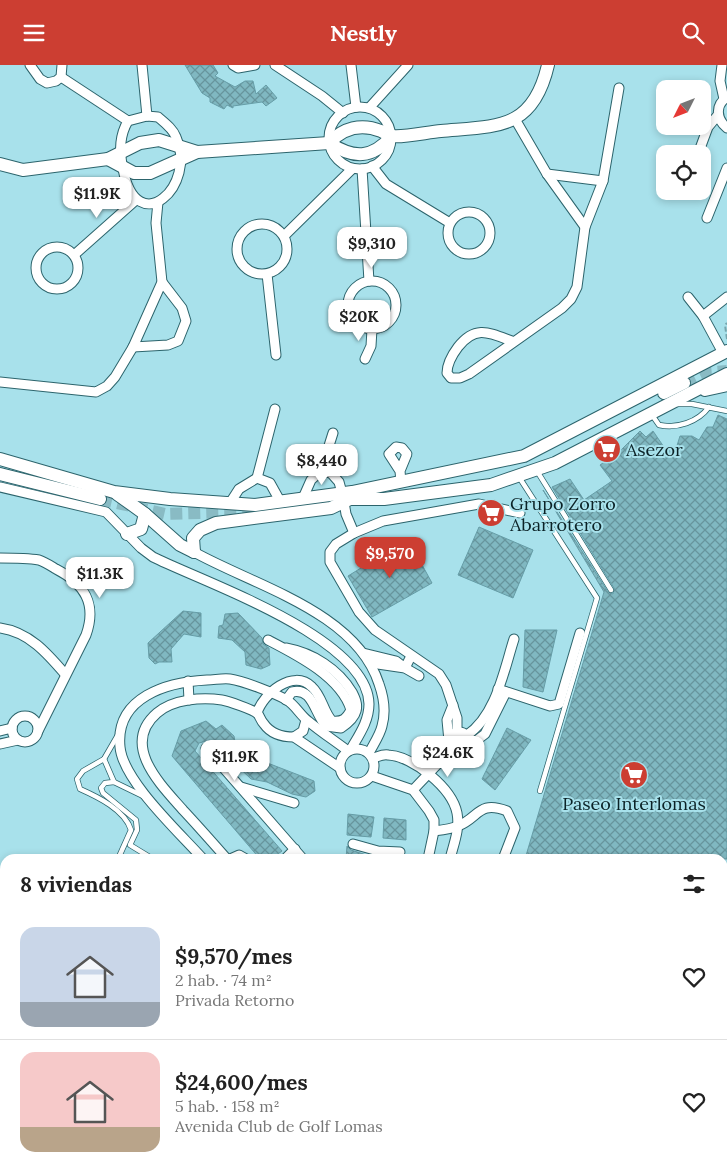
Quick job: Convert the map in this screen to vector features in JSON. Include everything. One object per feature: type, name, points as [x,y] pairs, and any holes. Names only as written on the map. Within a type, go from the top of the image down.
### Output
[{"type":"main road","points":[[108,159],[134,173],[150,173],[197,152],[329,143],[349,128],[365,127],[392,136],[490,127],[516,119],[524,113],[540,93],[548,65]]},
{"type":"main road","points":[[329,143],[344,152],[360,155],[382,148],[392,136]]},
{"type":"main road","points":[[0,164],[23,170],[108,159],[140,143],[159,140],[197,152]]},
{"type":"main road","points":[[535,450],[726,348]]},
{"type":"main road","points":[[194,552],[193,538],[200,530],[216,523],[331,508],[346,498],[401,476],[514,458],[573,438],[688,388],[727,374]]},
{"type":"main road","points":[[0,459],[114,492],[255,505],[280,501],[346,498],[384,499],[482,486],[537,470],[555,463],[668,405],[688,388],[727,385]]},
{"type":"main road","points":[[688,388],[727,396]]},
{"type":"main road","points":[[0,474],[100,499]]},
{"type":"main road","points":[[114,492],[146,514],[180,545],[194,552]]},
{"type":"main road","points":[[127,534],[141,529],[146,514]]},
{"type":"street","points":[[30,65],[40,79],[46,83],[56,81],[61,77],[62,65]]},
{"type":"street","points":[[142,65],[147,116]]},
{"type":"street","points":[[232,65],[238,69],[255,65]]},
{"type":"street","points":[[275,65],[322,96],[342,113]]},
{"type":"street","points":[[351,65],[356,107]]},
{"type":"street","points":[[370,107],[408,65]]},
{"type":"street","points":[[701,145],[708,127],[718,115],[719,107],[725,98],[720,81],[722,65]]},
{"type":"street","points":[[61,77],[128,121]]},
{"type":"street","points":[[514,342],[488,332],[473,333],[465,338],[453,353],[447,366],[447,373],[452,378],[460,378],[514,342],[562,308],[571,299],[577,287],[585,227],[604,181],[620,88]]},
{"type":"street","points":[[356,107],[370,107],[379,112],[387,119],[392,136],[388,150],[382,160],[362,169],[352,169],[338,161],[332,154],[329,143],[331,128],[342,113],[356,107]]},
{"type":"street","points":[[718,115],[727,128]]},
{"type":"street","points":[[147,116],[158,117],[176,136],[180,160],[179,172],[173,191],[158,202],[142,203],[136,200],[128,191],[122,166],[122,131],[128,121],[147,116]]},
{"type":"street","points":[[516,119],[547,173],[585,227]]},
{"type":"street","points":[[372,166],[386,184],[450,223]]},
{"type":"street","points":[[707,218],[727,168]]},
{"type":"street","points":[[284,236],[352,169]]},
{"type":"street","points":[[362,169],[369,281]]},
{"type":"street","points":[[547,173],[604,181]]},
{"type":"street","points":[[74,255],[136,200]]},
{"type":"street","points":[[0,382],[96,392],[107,386],[115,377],[132,347],[162,282],[156,223],[158,202]]},
{"type":"street","points":[[468,212],[478,214],[487,222],[489,227],[488,243],[481,251],[470,255],[460,252],[451,245],[448,234],[450,223],[457,215],[468,212]]},
{"type":"street","points":[[262,224],[275,227],[284,236],[287,247],[285,259],[277,268],[267,273],[253,273],[242,265],[237,253],[239,239],[248,229],[262,224]]},
{"type":"street","points":[[61,247],[74,255],[78,265],[78,275],[68,287],[53,290],[44,285],[37,277],[35,267],[38,257],[46,249],[61,247]]},
{"type":"street","points":[[267,273],[276,355]]},
{"type":"street","points":[[369,281],[378,281],[387,286],[393,294],[396,303],[394,313],[389,321],[382,327],[372,329],[355,322],[350,315],[348,306],[353,289],[369,281]]},
{"type":"street","points":[[132,347],[168,345],[178,341],[186,321],[182,308],[162,282]]},
{"type":"street","points":[[688,297],[726,348]]},
{"type":"street","points":[[703,316],[727,297]]},
{"type":"street","points":[[365,359],[371,347],[372,329]]},
{"type":"street","points":[[230,503],[239,489],[257,478],[275,409]]},
{"type":"street","points":[[308,501],[311,480],[320,471],[333,433]]},
{"type":"street","points":[[396,447],[402,448],[407,454],[401,476],[389,454],[396,447]]},
{"type":"street","points":[[320,471],[331,473],[339,482],[346,498],[346,514],[354,533]]},
{"type":"street","points":[[257,478],[270,483],[280,501]]},
{"type":"street","points":[[0,487],[106,512],[153,557],[289,621],[330,645],[345,657],[356,672],[369,703],[366,723],[350,750],[341,758],[340,768]]},
{"type":"street","points":[[413,790],[451,746],[450,738],[457,732],[458,718],[446,685],[439,674],[375,630],[359,612],[330,562],[330,552],[336,544],[354,533],[383,521],[479,504],[520,513]]},
{"type":"street","points":[[194,552],[296,602],[348,635],[370,663],[385,700],[382,726],[371,756]]},
{"type":"street","points":[[0,558],[40,561],[78,584],[86,595],[90,610],[90,622],[38,731],[30,741],[18,740],[0,744]]},
{"type":"street","points":[[0,628],[25,637],[46,651],[65,675]]},
{"type":"street","points":[[502,691],[550,706],[558,704],[580,633]]},
{"type":"street","points":[[452,705],[447,719],[451,746],[457,751],[463,751],[482,737],[502,691],[514,639]]},
{"type":"street","points":[[257,713],[262,702],[281,684],[298,681],[310,685],[317,693],[326,714],[332,721],[341,721],[347,718],[351,710],[348,701],[330,677],[268,640]]},
{"type":"street","points":[[283,648],[297,650],[337,671],[356,700],[356,711],[352,720],[341,729],[326,726],[318,717],[311,698],[304,692],[292,691],[286,700]]},
{"type":"street","points":[[363,653],[396,661],[419,676]]},
{"type":"street","points":[[405,668],[412,655]]},
{"type":"street","points":[[370,663],[405,668]]},
{"type":"street","points":[[198,854],[149,799],[124,764],[120,749],[120,731],[125,717],[135,704],[151,692],[168,684],[230,679],[286,700],[299,709],[306,720],[350,750],[361,749],[371,756],[375,767],[372,776],[363,783],[351,783],[345,778],[340,768],[294,737]]},
{"type":"street","points":[[188,681],[189,700]]},
{"type":"street","points":[[223,854],[159,783],[148,767],[143,753],[142,739],[147,725],[164,707],[189,700],[223,700],[257,713],[269,729],[285,737],[294,737],[303,731],[306,720]]},
{"type":"street","points":[[18,740],[13,735],[12,728],[15,721],[21,717],[40,715],[51,706]]},
{"type":"street","points":[[29,717],[34,720],[38,731]]},
{"type":"street","points":[[457,732],[467,735],[487,724]]},
{"type":"street","points":[[0,731],[12,728]]},
{"type":"street","points":[[467,735],[470,741],[468,747]]},
{"type":"street","points":[[206,748],[299,854]]},
{"type":"street","points":[[371,756],[388,755],[410,761],[429,773],[456,810],[458,826],[451,854]]},
{"type":"street","points":[[372,776],[413,790],[429,811],[434,820],[434,831],[429,854]]},
{"type":"street","points":[[240,787],[294,803]]},
{"type":"street","points":[[434,831],[458,826],[476,812],[494,806],[507,811],[516,828],[505,854]]},
{"type":"street","points":[[353,844],[375,854]]},
{"type":"street","points":[[290,854],[295,849]]},
{"type":"street","points":[[385,854],[400,852]]},
{"type":"lane","points":[[668,405],[692,404],[727,411]]},
{"type":"lane","points":[[651,414],[659,425],[667,427],[697,420],[709,407]]},
{"type":"lane","points":[[537,470],[611,590]]},
{"type":"lane","points":[[518,476],[596,597],[540,791]]},
{"type":"lane","points":[[120,731],[104,759],[83,771],[77,779],[80,789],[93,795],[129,822],[131,830],[128,844]]},
{"type":"lane","points":[[104,759],[114,782]]},
{"type":"lane","points":[[121,854],[137,830],[136,820],[108,799],[101,788],[105,783],[114,782],[149,799]]},
{"type":"lane","points":[[128,844],[145,854]]},
{"type":"path","points":[[726,348],[725,325],[727,323]]},
{"type":"building","points":[[185,65],[213,65],[218,73],[215,76],[235,87],[245,81],[253,81],[256,94],[266,85],[277,98],[266,106],[262,102],[233,106],[233,108],[227,105],[224,109],[210,102],[210,98],[202,93]]},
{"type":"building","name":"Paseo Interlomas","points":[[718,415],[727,419],[727,854],[526,854],[604,592],[543,490],[608,592],[613,594],[614,588],[552,487],[570,479],[584,500],[612,481],[600,465],[620,451],[640,431],[646,437],[653,431],[666,450],[675,452],[680,436],[692,436],[699,440],[707,427],[713,427]]},
{"type":"building","points":[[479,527],[533,550],[513,598],[458,575]]},
{"type":"building","points":[[408,539],[432,583],[372,617],[348,576]]},
{"type":"building","points":[[183,611],[201,613],[201,637],[184,634],[171,649],[172,662],[159,662],[155,664],[149,658],[148,643]]},
{"type":"building","points":[[238,613],[262,638],[263,644],[269,648],[270,665],[261,669],[246,665],[245,652],[232,640],[218,638],[219,626],[223,625],[225,614]]},
{"type":"building","points":[[525,630],[557,630],[543,692],[523,687]]},
{"type":"building","points":[[206,721],[216,729],[222,725],[234,736],[235,742],[257,765],[265,762],[314,781],[315,791],[306,797],[292,794],[267,782],[251,779],[210,740],[199,743],[195,751],[282,851],[278,854],[256,854],[172,756],[181,731]]},
{"type":"building","points":[[507,728],[531,740],[495,790],[482,779]]},
{"type":"building","points":[[348,814],[374,817],[371,837],[347,835]]},
{"type":"building","points":[[384,818],[406,820],[406,840],[383,838]]},
{"type":"building","points":[[347,846],[351,850],[363,854],[346,854]]},
{"type":"tunnel","points":[[684,383],[705,373],[727,371]]},
{"type":"tunnel","points":[[100,499],[165,514],[266,511],[313,503]]},
{"type":"place","name":"Asezor","points":[[607,449]]},
{"type":"place","name":"Grupo Zorro Abarrotero","points":[[491,513]]},
{"type":"place","name":"Paseo Interlomas","points":[[634,775]]}]
